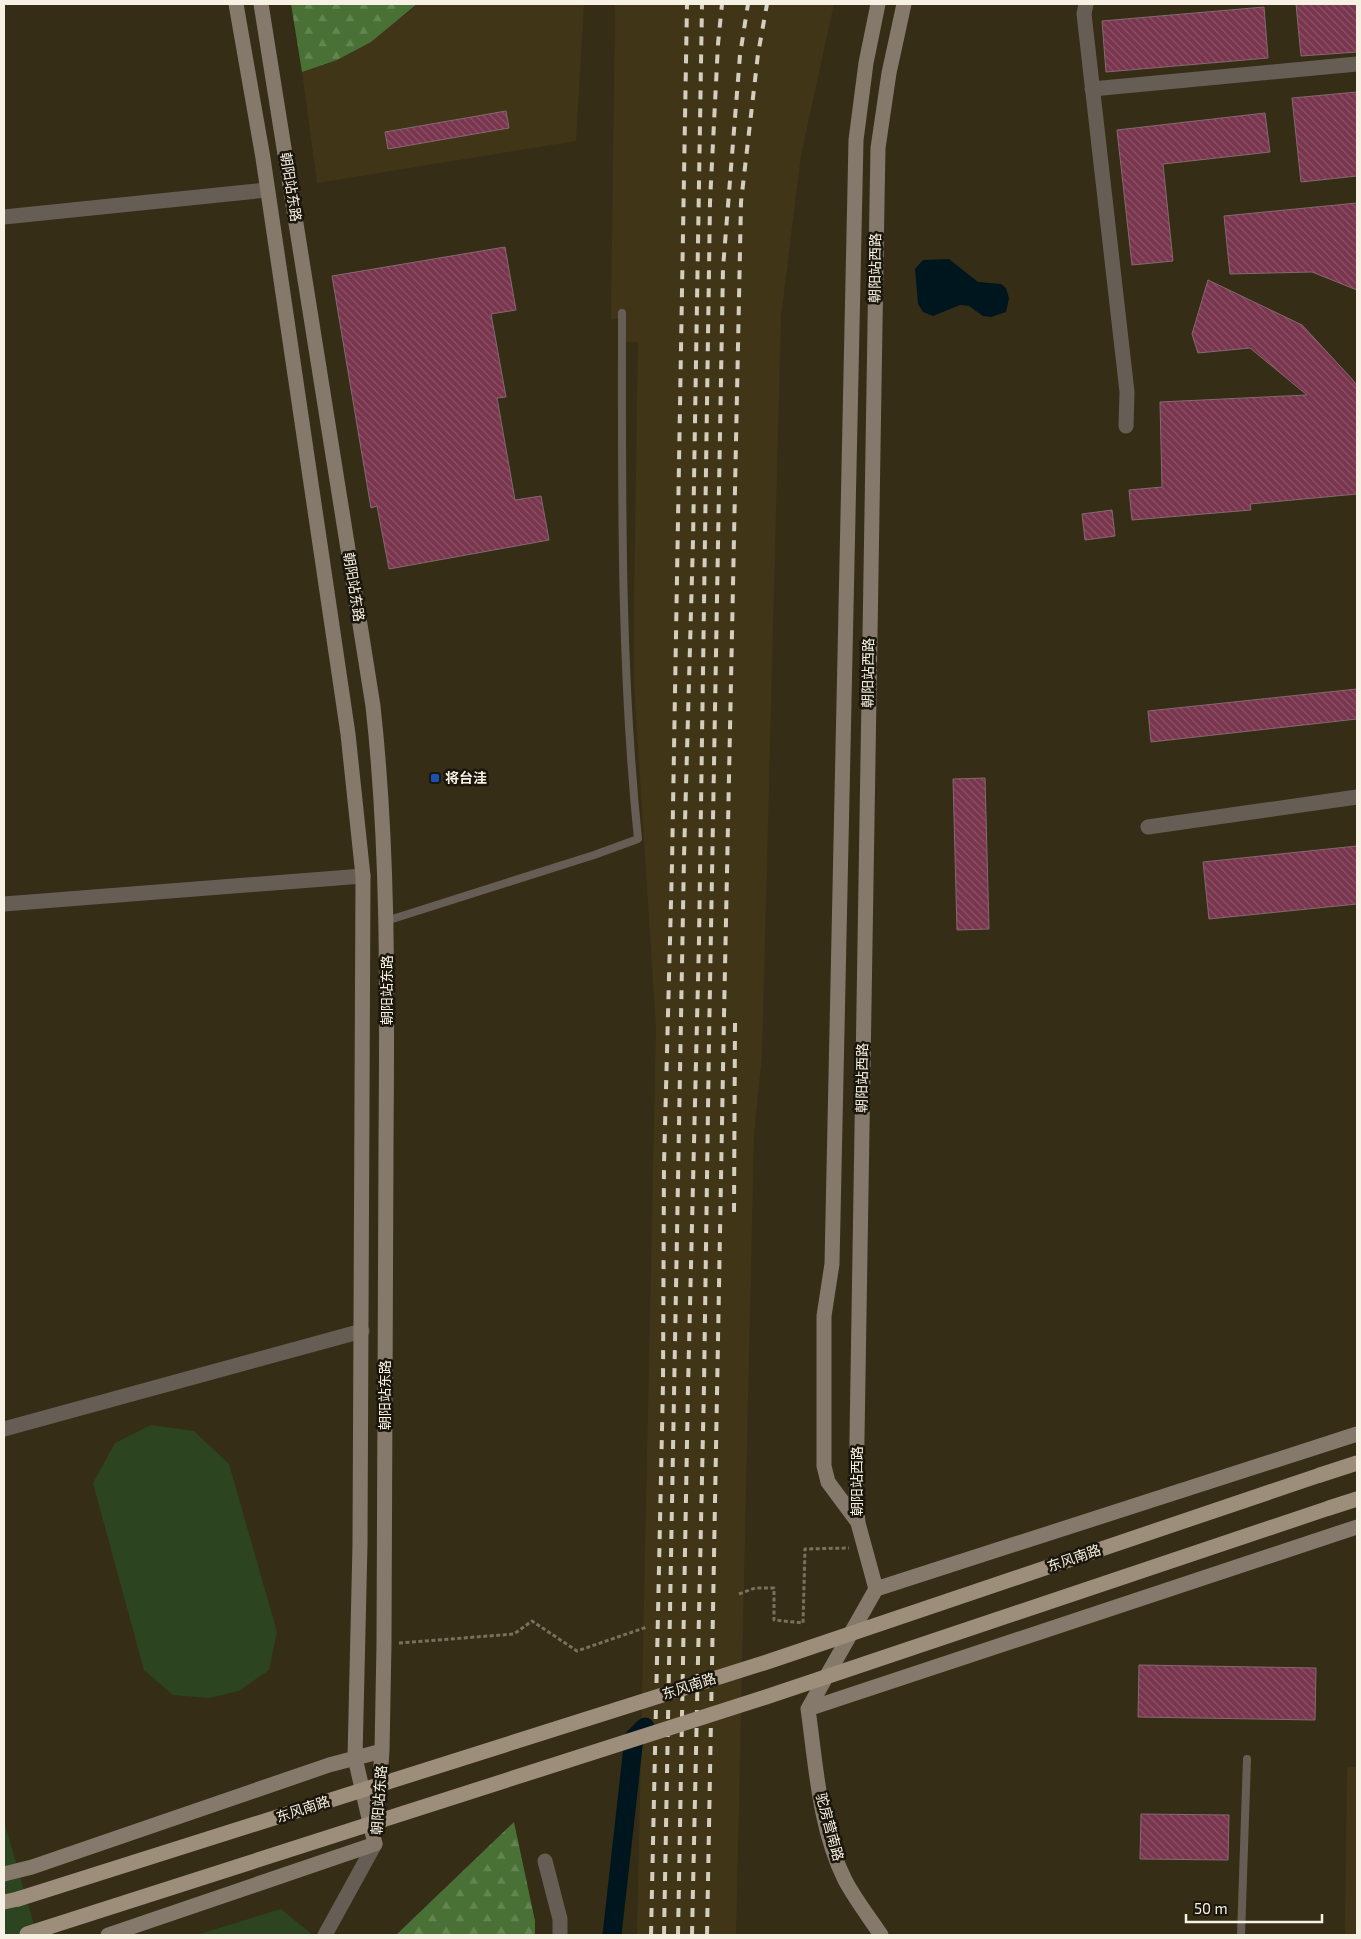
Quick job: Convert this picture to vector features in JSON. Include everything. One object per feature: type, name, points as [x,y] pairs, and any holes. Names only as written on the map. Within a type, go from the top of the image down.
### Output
[{"type":"main road","name":"朝阳站东路","points":[[236,4],[267,190],[348,734],[363,876],[362,1331],[355,1758],[375,1844]]},
{"type":"main road","name":"朝阳站东路","points":[[261,4],[373,706],[380,773],[386,920],[384,1644],[382,1751],[375,1844]]},
{"type":"main road","name":"朝阳站西路","points":[[858,1522],[828,1482],[824,1466],[824,1316],[832,1264],[856,140],[866,63],[878,4]]},
{"type":"main road","name":"朝阳站西路","points":[[858,1522],[856,1500],[859,1213],[878,148],[889,73],[904,4]]},
{"type":"main road","points":[[808,1709],[876,1589],[1357,1434]]},
{"type":"main road","name":"东风南路","points":[[11,1901],[768,1662],[1357,1463]]},
{"type":"main road","points":[[24,1934],[757,1700],[1357,1499]]},
{"type":"main road","points":[[858,1522],[876,1589]]},
{"type":"main road","points":[[808,1709],[1357,1527]]},
{"type":"main road","name":"驼房营南路","points":[[808,1709],[823,1811],[832,1846],[845,1880],[880,1935]]},
{"type":"main road","points":[[4,1874],[32,1867],[329,1765],[382,1751]]},
{"type":"main road","points":[[108,1935],[375,1844]]},
{"type":"street","points":[[1086,4],[1084,14],[1127,392],[1126,426]]},
{"type":"street","points":[[1092,89],[1357,64]]},
{"type":"street","points":[[4,217],[267,190]]},
{"type":"street","points":[[1148,827],[1357,797]]},
{"type":"street","points":[[4,904],[363,876]]},
{"type":"street","points":[[4,1429],[362,1331]]},
{"type":"street","points":[[325,1935],[375,1844]]},
{"type":"street","points":[[545,1861],[560,1920],[560,1935]]},
{"type":"lane","points":[[386,920],[594,855],[638,839],[630,761],[622,582],[622,313]]},
{"type":"lane","points":[[1242,1935],[1246,1759]]},
{"type":"path","points":[[739,1594],[755,1588],[774,1588],[774,1620],[803,1623],[805,1549],[864,1548]]},
{"type":"path","points":[[384,1644],[514,1634],[532,1620],[577,1651],[647,1627]]},
{"type":"shaded area","points":[[417,4],[584,4],[576,141],[317,183],[302,72],[337,60],[412,10]]},
{"type":"shaded area","points":[[615,4],[834,4],[801,155],[781,317],[762,1056],[754,1134],[736,1935],[637,1935],[656,1028],[634,684],[638,342],[624,342],[624,319],[611,319]]},
{"type":"shaded area","points":[[1347,1767],[1357,1767],[1357,1935],[1345,1935]]},
{"type":"green space","points":[[291,4],[417,4],[371,42],[337,60],[302,72]]},
{"type":"green space","points":[[151,1425],[194,1431],[229,1464],[277,1632],[269,1670],[239,1691],[209,1698],[173,1695],[144,1670],[93,1483],[115,1443]]},
{"type":"green space","points":[[4,1821],[37,1935],[4,1935]]},
{"type":"green space","points":[[514,1822],[535,1921],[535,1935],[396,1935]]},
{"type":"green space","points":[[281,1909],[313,1935],[196,1935]]},
{"type":"water","points":[[949,259],[978,282],[1001,284],[1006,288],[1009,298],[1006,312],[991,317],[983,316],[969,306],[960,305],[933,316],[923,312],[918,304],[915,269],[923,260]]},
{"type":"building","points":[[1296,4],[1357,4],[1357,52],[1301,56]]},
{"type":"building","points":[[1264,7],[1268,58],[1106,72],[1102,21]]},
{"type":"building","points":[[1357,92],[1357,176],[1301,182],[1292,98]]},
{"type":"building","points":[[506,111],[509,128],[388,149],[385,132]]},
{"type":"building","points":[[1265,113],[1270,152],[1163,164],[1173,261],[1132,265],[1117,130]]},
{"type":"building","points":[[1357,203],[1357,290],[1312,272],[1230,274],[1224,216]]},
{"type":"building","points":[[505,247],[516,310],[491,314],[506,397],[497,398],[515,500],[541,496],[549,540],[389,569],[377,506],[371,508],[332,276]]},
{"type":"building","points":[[1208,280],[1302,325],[1357,386],[1357,494],[1250,504],[1251,510],[1132,520],[1129,490],[1162,487],[1160,402],[1307,395],[1250,348],[1198,353],[1192,334]]},
{"type":"building","points":[[1112,510],[1115,536],[1085,540],[1082,514]]},
{"type":"building","points":[[1357,689],[1357,719],[1151,742],[1148,711]]},
{"type":"building","points":[[985,778],[989,929],[957,930],[953,779]]},
{"type":"building","points":[[1357,846],[1357,904],[1209,919],[1203,862]]},
{"type":"building","points":[[1139,1665],[1316,1668],[1315,1720],[1138,1717]]},
{"type":"building","points":[[1141,1814],[1229,1815],[1228,1860],[1140,1859]]},
{"type":"waterway","points":[[612,1935],[634,1738],[645,1727]]},
{"type":"railway","points":[[651,1935],[663,1384],[664,1164],[672,865],[687,4]]},
{"type":"railway","points":[[664,1935],[684,857],[693,541],[702,4]]},
{"type":"railway","points":[[678,1935],[688,1388],[699,940],[710,202],[718,44],[722,4]]},
{"type":"railway","points":[[692,1935],[704,1386],[723,268],[740,55],[748,4]]},
{"type":"railway","points":[[707,1935],[741,202],[758,54],[767,4]]},
{"type":"railway","points":[[734,1212],[735,1023]]},
{"type":"place","name":"将台洼","points":[[435,778]]}]
